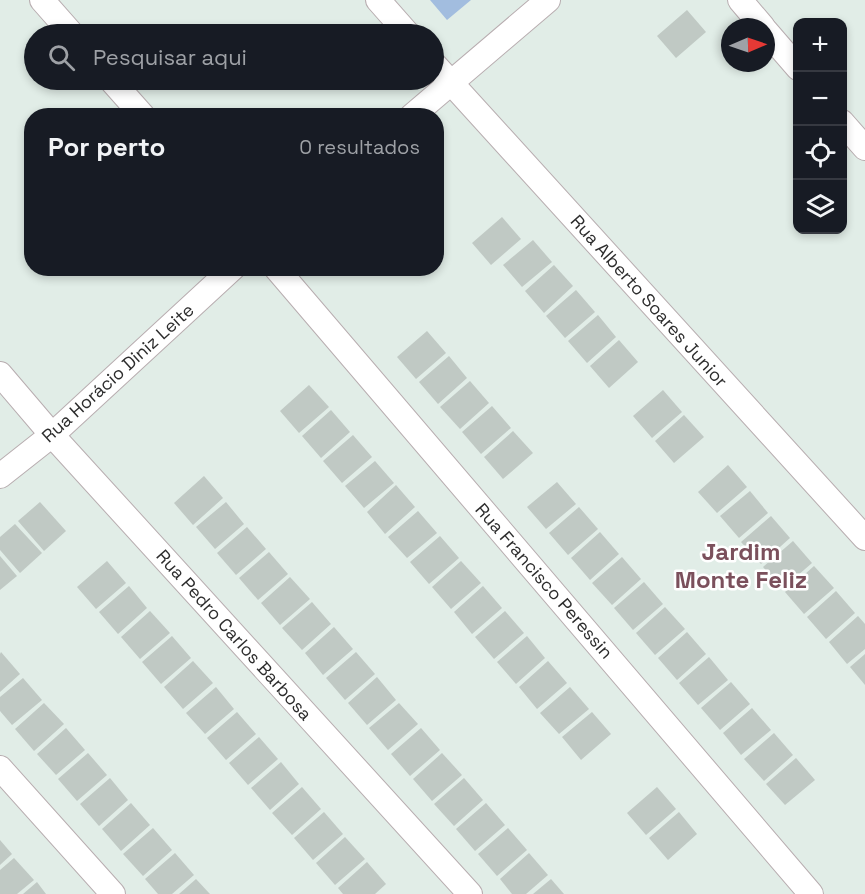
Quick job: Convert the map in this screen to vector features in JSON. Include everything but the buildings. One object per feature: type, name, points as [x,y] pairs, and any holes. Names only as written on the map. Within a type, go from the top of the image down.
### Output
[{"type":"street","points":[[42,0],[63,24]]},
{"type":"street","points":[[378,0],[399,24]]},
{"type":"street","points":[[444,88],[548,0]]},
{"type":"street","points":[[740,0],[755,18]]},
{"type":"street","points":[[775,41],[793,62]]},
{"type":"street","name":"Rua Alberto Soares Junior","points":[[444,76],[865,538]]},
{"type":"street","points":[[120,90],[136,108]]},
{"type":"street","points":[[421,108],[442,90]]},
{"type":"street","points":[[846,126],[865,148]]},
{"type":"street","name":"Rua Horácio Diniz Leite","points":[[0,476],[52,435],[224,276]]},
{"type":"street","name":"Rua Francisco Peressin","points":[[283,276],[811,894]]},
{"type":"street","name":"Rua Pedro Carlos Barbosa","points":[[0,374],[52,435],[470,894]]},
{"type":"street","points":[[0,768],[113,894]]},
{"type":"shaded area","points":[[430,0],[471,0],[447,20]]},
{"type":"district","name":"Jardim Monte Feliz","points":[[741,566]]}]
